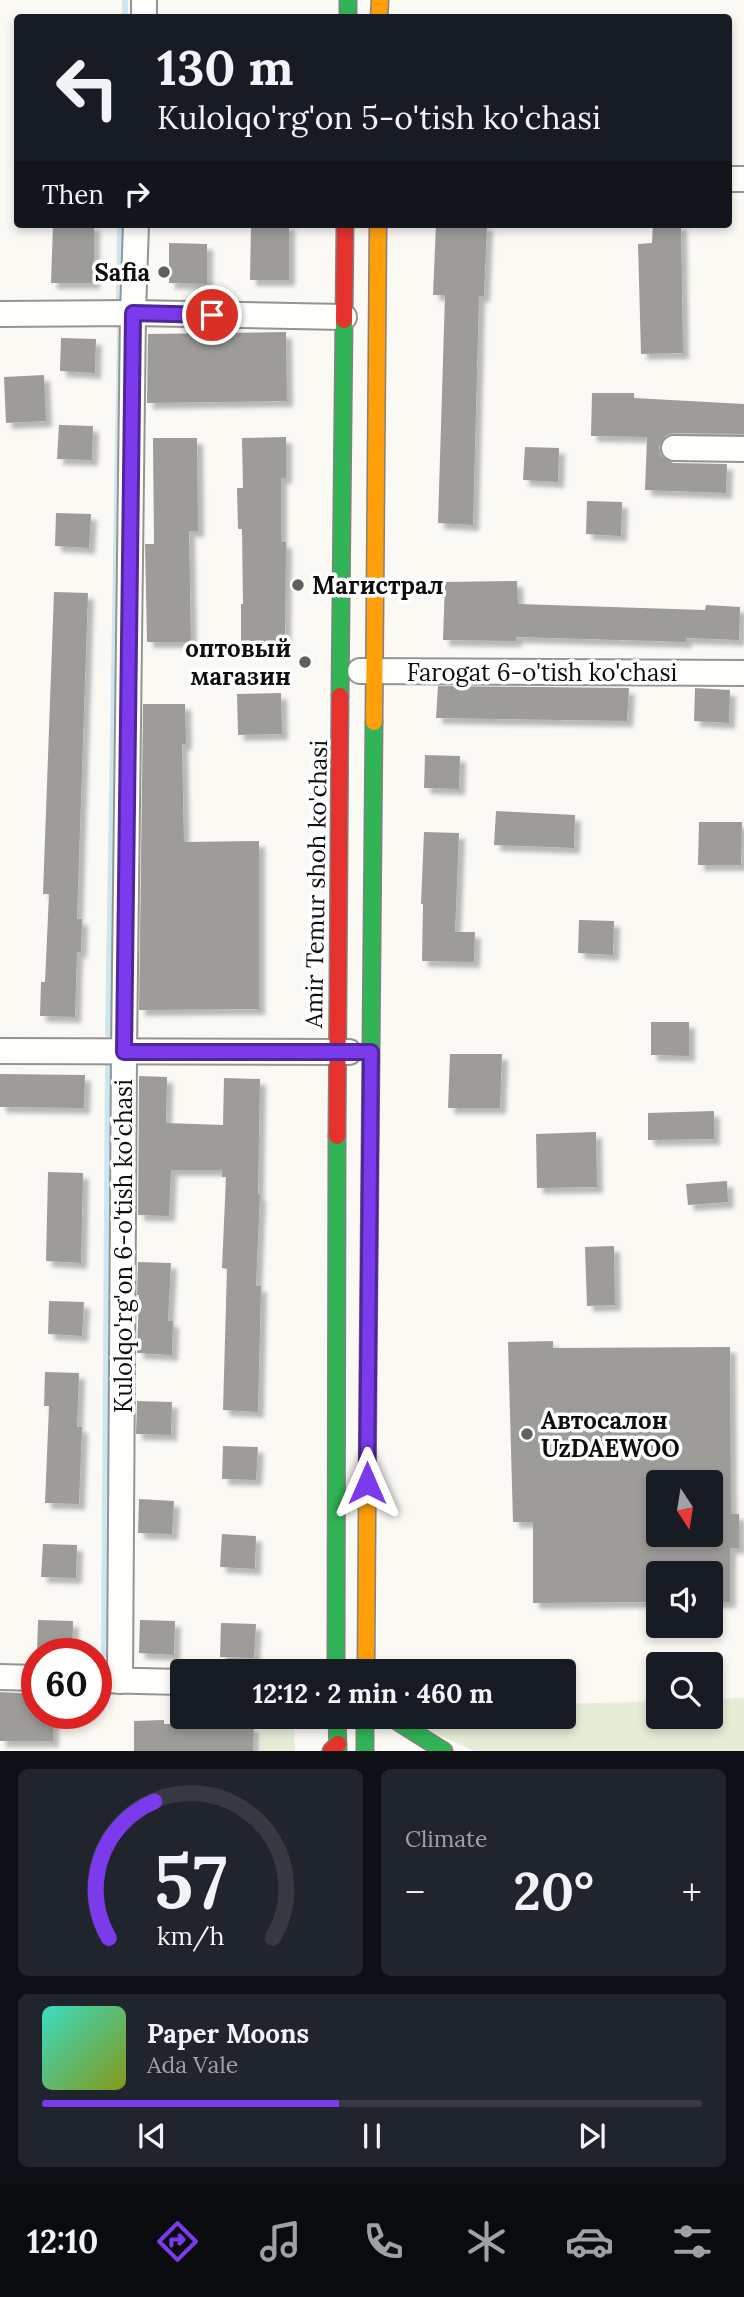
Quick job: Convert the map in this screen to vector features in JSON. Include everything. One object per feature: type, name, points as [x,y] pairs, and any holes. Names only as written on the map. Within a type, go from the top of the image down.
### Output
[{"type":"main road","name":"Amir Temur shoh ko'chasi","points":[[337,1659],[337,1052],[345,228]]},
{"type":"main road","points":[[366,1659],[378,228]]},
{"type":"main road","points":[[336,1749],[337,1729]]},
{"type":"main road","points":[[365,1729],[365,1751]]},
{"type":"main road","points":[[409,1729],[444,1751]]},
{"type":"street","name":"Kulolqo'rg'on 6-o'tish ko'chasi","points":[[109,1638],[124,1052],[136,228]]},
{"type":"street","points":[[0,314],[133,313],[344,317]]},
{"type":"street","points":[[674,448],[744,449]]},
{"type":"street","name":"Farogat 6-o'tish ko'chasi","points":[[341,671],[744,673]]},
{"type":"street","points":[[0,1051],[371,1052]]},
{"type":"street","points":[[0,1677],[21,1678]]},
{"type":"street","points":[[112,1681],[170,1682]]},
{"type":"green space","points":[[744,1698],[744,1751],[474,1751],[428,1730],[576,1729],[576,1704],[646,1701],[646,1729],[723,1729],[723,1699]]},
{"type":"green space","points":[[261,1729],[294,1729],[295,1751],[262,1751]]},
{"type":"building","points":[[53,228],[94,228],[94,283],[51,283]]},
{"type":"building","points":[[251,228],[289,228],[289,280],[250,280]]},
{"type":"building","points":[[436,228],[487,228],[484,296],[479,296],[473,525],[438,523],[445,295],[433,295]]},
{"type":"building","points":[[653,228],[681,228],[683,353],[641,354],[638,244],[652,243]]},
{"type":"building","points":[[169,243],[207,244],[207,284],[169,283]]},
{"type":"building","points":[[286,332],[287,401],[147,403],[148,334]]},
{"type":"building","points":[[61,338],[96,339],[95,373],[60,371]]},
{"type":"building","points":[[44,375],[46,421],[6,423],[4,377]]},
{"type":"building","points":[[592,393],[634,393],[634,398],[744,404],[744,434],[674,433],[666,435],[659,447],[661,456],[673,463],[727,464],[726,493],[645,490],[647,437],[591,436]]},
{"type":"building","points":[[59,425],[93,426],[92,460],[57,459]]},
{"type":"building","points":[[286,437],[286,478],[281,478],[281,542],[286,542],[285,644],[241,645],[242,529],[238,529],[237,488],[243,488],[242,438]]},
{"type":"building","points":[[153,438],[197,438],[198,531],[189,531],[191,642],[147,642],[145,544],[154,544]]},
{"type":"building","points":[[525,447],[559,448],[558,482],[523,480]]},
{"type":"building","points":[[587,501],[622,502],[621,536],[586,534]]},
{"type":"building","points":[[56,513],[91,514],[89,548],[55,546]]},
{"type":"building","points":[[517,581],[518,604],[705,610],[706,605],[740,607],[739,640],[686,638],[686,642],[516,637],[516,641],[443,640],[445,582]]},
{"type":"building","points":[[54,592],[88,593],[77,919],[82,919],[81,952],[77,952],[75,1017],[40,1016],[41,982],[45,982],[49,894],[43,894]]},
{"type":"building","points":[[438,686],[629,688],[627,721],[436,718]]},
{"type":"building","points":[[695,688],[730,690],[729,723],[694,721]]},
{"type":"building","points":[[281,693],[282,734],[238,735],[237,694]]},
{"type":"building","points":[[143,704],[185,704],[186,744],[182,744],[184,842],[259,841],[259,1009],[139,1010]]},
{"type":"building","points":[[425,755],[460,756],[459,789],[424,788]]},
{"type":"building","points":[[496,811],[575,815],[574,848],[494,845]]},
{"type":"building","points":[[699,822],[742,822],[741,865],[698,865]]},
{"type":"building","points":[[424,832],[459,833],[455,932],[475,932],[474,962],[422,961]]},
{"type":"building","points":[[579,920],[614,921],[613,955],[578,953]]},
{"type":"building","points":[[651,1022],[689,1022],[689,1056],[651,1055]]},
{"type":"building","points":[[450,1054],[502,1054],[500,1108],[448,1108]]},
{"type":"building","points":[[0,1074],[85,1075],[84,1108],[0,1107]]},
{"type":"building","points":[[139,1076],[167,1077],[166,1123],[223,1125],[224,1078],[260,1079],[260,1195],[256,1286],[261,1286],[258,1412],[223,1410],[227,1269],[222,1268],[226,1177],[222,1177],[222,1170],[171,1170],[169,1216],[138,1215]]},
{"type":"building","points":[[714,1111],[714,1139],[648,1140],[648,1113]]},
{"type":"building","points":[[596,1132],[597,1187],[537,1188],[536,1134]]},
{"type":"building","points":[[48,1172],[83,1173],[81,1263],[46,1261]]},
{"type":"building","points":[[727,1181],[728,1202],[688,1205],[686,1184]]},
{"type":"building","points":[[614,1246],[615,1305],[587,1306],[585,1247]]},
{"type":"building","points":[[138,1262],[171,1263],[168,1321],[173,1321],[172,1355],[137,1353]]},
{"type":"building","points":[[49,1301],[84,1302],[82,1336],[48,1334]]},
{"type":"building","points":[[553,1341],[553,1348],[730,1347],[731,1514],[739,1514],[739,1548],[730,1548],[730,1602],[723,1602],[723,1561],[646,1561],[646,1602],[533,1603],[533,1522],[513,1522],[508,1342]]},
{"type":"building","points":[[45,1372],[79,1373],[77,1427],[82,1427],[79,1504],[45,1503],[49,1406],[44,1406]]},
{"type":"building","points":[[137,1401],[172,1402],[171,1435],[136,1434]]},
{"type":"building","points":[[223,1446],[258,1447],[256,1480],[222,1479]]},
{"type":"building","points":[[139,1499],[174,1501],[172,1534],[138,1533]]},
{"type":"building","points":[[222,1534],[256,1536],[255,1569],[220,1567]]},
{"type":"building","points":[[43,1544],[77,1545],[76,1578],[41,1577]]},
{"type":"building","points":[[38,1620],[73,1621],[72,1638],[37,1638]]},
{"type":"building","points":[[140,1620],[175,1621],[174,1655],[139,1653]]},
{"type":"building","points":[[221,1623],[256,1624],[254,1658],[220,1657]]},
{"type":"building","points":[[0,1692],[21,1693],[21,1729],[53,1729],[53,1741],[0,1741]]},
{"type":"building","points":[[164,1720],[164,1724],[170,1724],[170,1729],[254,1729],[253,1751],[134,1751],[134,1721]]},
{"type":"waterway","points":[[125,0],[125,14]]},
{"type":"waterway","points":[[119,303],[120,228]]},
{"type":"waterway","points":[[108,1034],[120,328]]},
{"type":"waterway","points":[[104,1638],[108,1062]]},
{"type":"traffic: fast","points":[[348,0],[348,14]]},
{"type":"traffic: fast","points":[[340,696],[344,320]]},
{"type":"traffic: fast","points":[[368,1374],[374,722]]},
{"type":"traffic: fast","points":[[336,1659],[337,1136]]},
{"type":"traffic: fast","points":[[337,1729],[338,1751]]},
{"type":"traffic: fast","points":[[365,1729],[365,1751]]},
{"type":"traffic: fast","points":[[409,1729],[444,1751]]},
{"type":"traffic: slow","points":[[379,14],[380,0]]},
{"type":"traffic: slow","points":[[374,722],[378,228]]},
{"type":"traffic: slow","points":[[366,1659],[368,1374]]},
{"type":"traffic: jam","points":[[344,320],[345,228]]},
{"type":"traffic: jam","points":[[337,1136],[340,696]]},
{"type":"traffic: jam","points":[[331,1751],[338,1744]]},
{"type":"place","name":"Safia","points":[[164,272]]},
{"type":"place","name":"Магистрал","points":[[298,585]]},
{"type":"place","name":"оптовый магазин","points":[[305,662]]},
{"type":"place","name":"Автосалон UzDAEWOO","points":[[527,1434]]},
{"type":"route","points":[[212,315],[133,313],[124,1052],[371,1052],[367,1483]]}]
